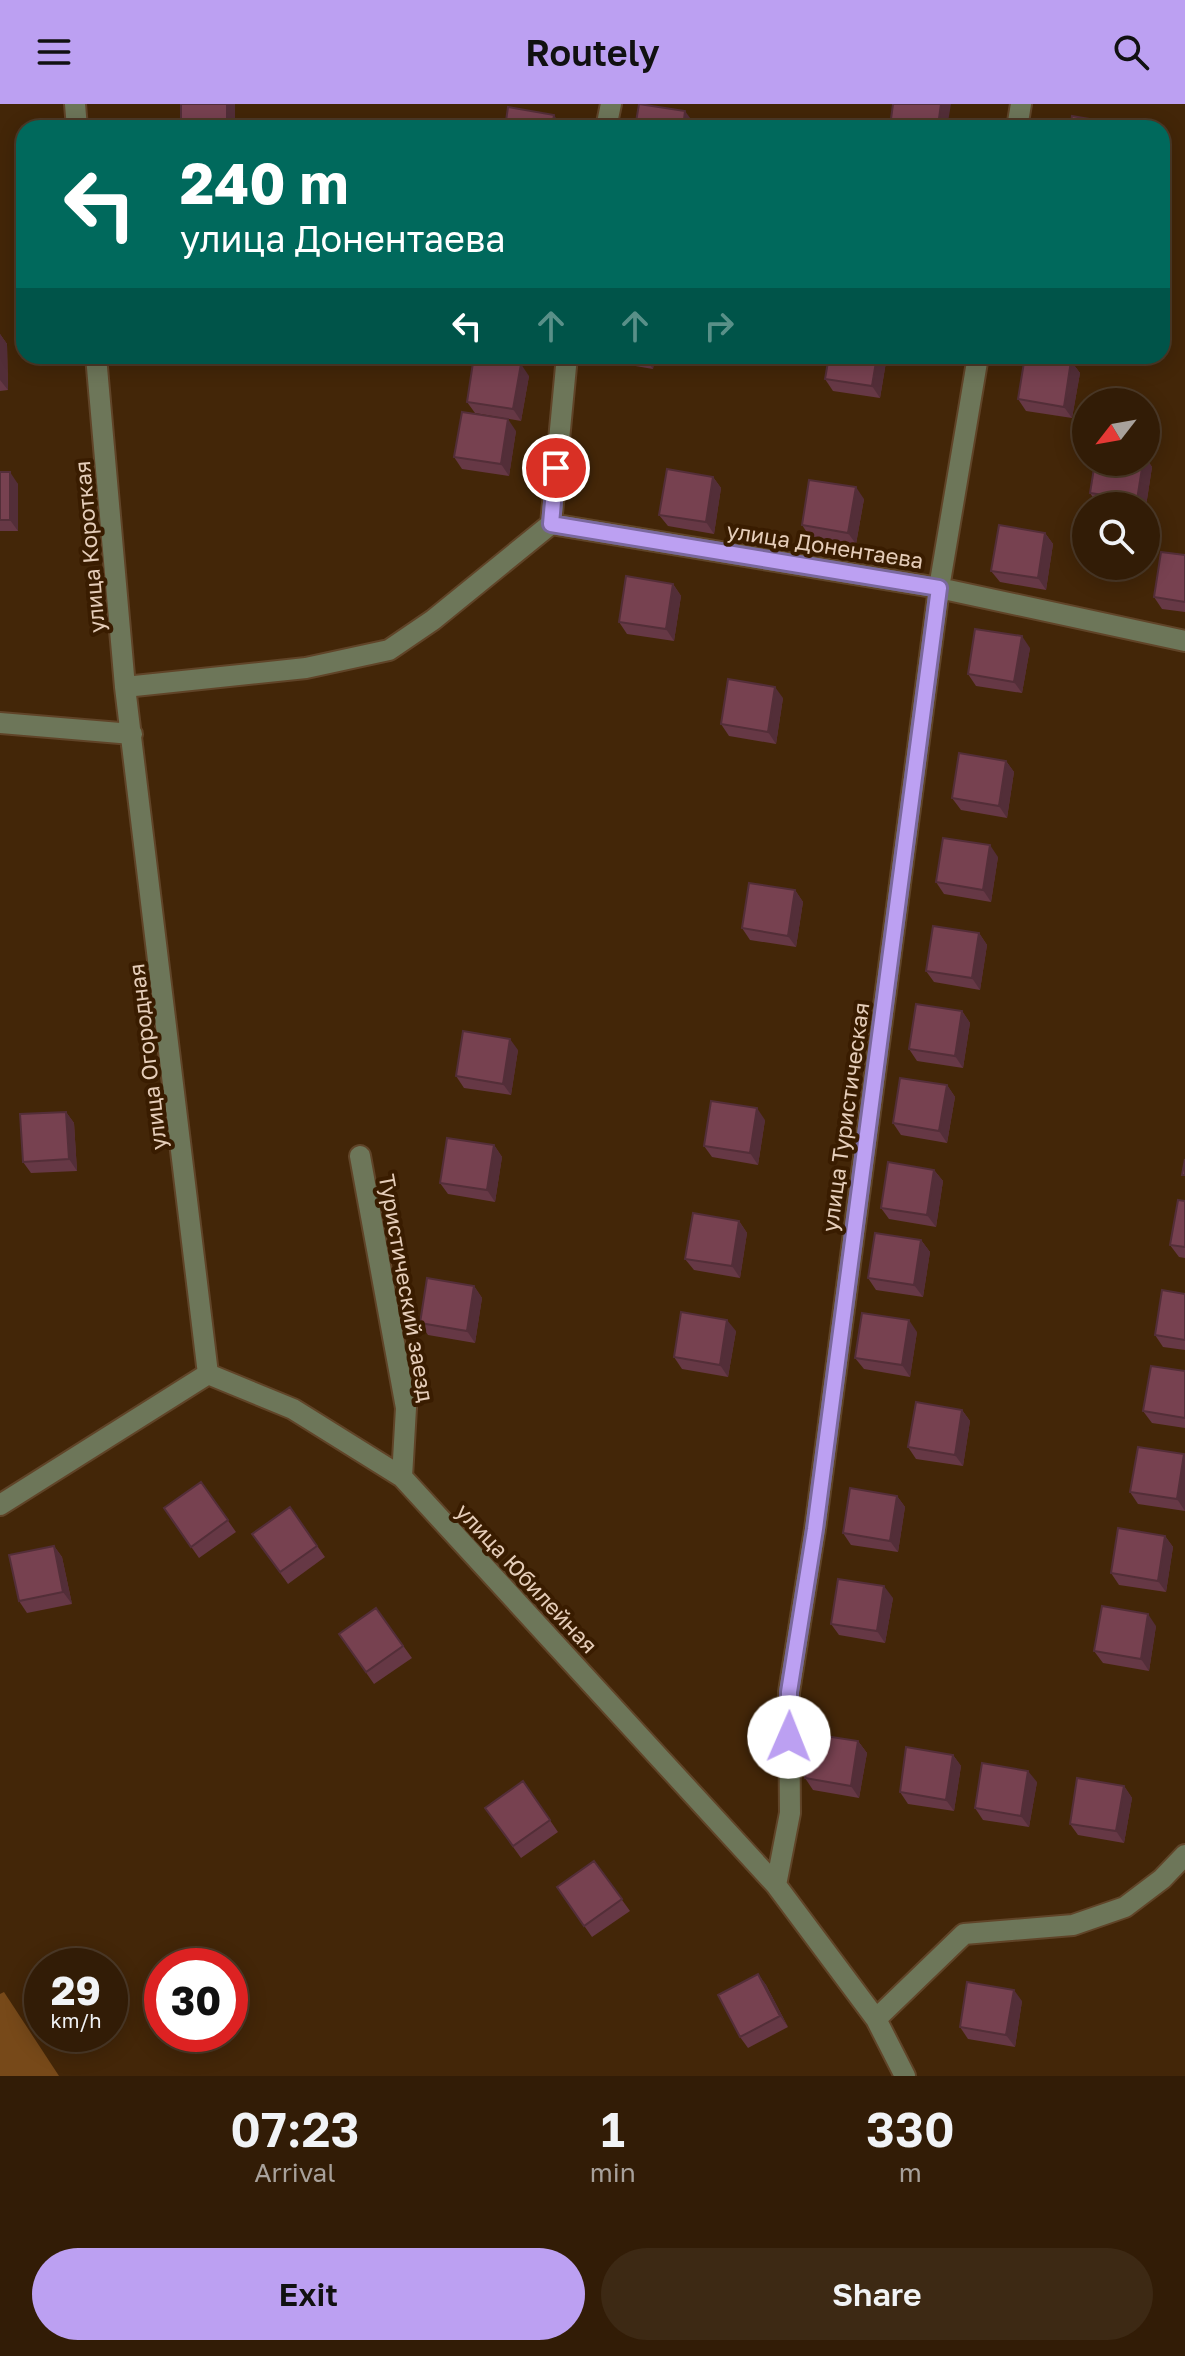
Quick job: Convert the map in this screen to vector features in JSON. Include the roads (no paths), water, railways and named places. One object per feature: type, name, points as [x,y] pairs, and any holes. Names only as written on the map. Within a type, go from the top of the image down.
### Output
[{"type":"street","name":"улица Короткая","points":[[97,364],[125,687],[132,734]]},
{"type":"street","points":[[125,687],[306,668],[389,650],[433,620],[551,524],[566,364]]},
{"type":"street","name":"улица Туристическая","points":[[776,1885],[790,1813],[789,1692],[817,1513],[939,588],[977,364]]},
{"type":"street","name":"улица Донентаева","points":[[551,524],[939,588],[1185,641]]},
{"type":"street","points":[[0,723],[132,734]]},
{"type":"street","name":"улица Огородная","points":[[132,734],[208,1374]]},
{"type":"street","name":"Туристический заезд","points":[[360,1156],[406,1408],[402,1477]]},
{"type":"street","points":[[0,1505],[208,1374]]},
{"type":"street","name":"улица Юбилейная","points":[[208,1374],[293,1409],[402,1477],[776,1885],[876,2019],[905,2076]]},
{"type":"street","points":[[876,2019],[964,1934],[1073,1925],[1125,1907],[1162,1879],[1185,1855]]}]
